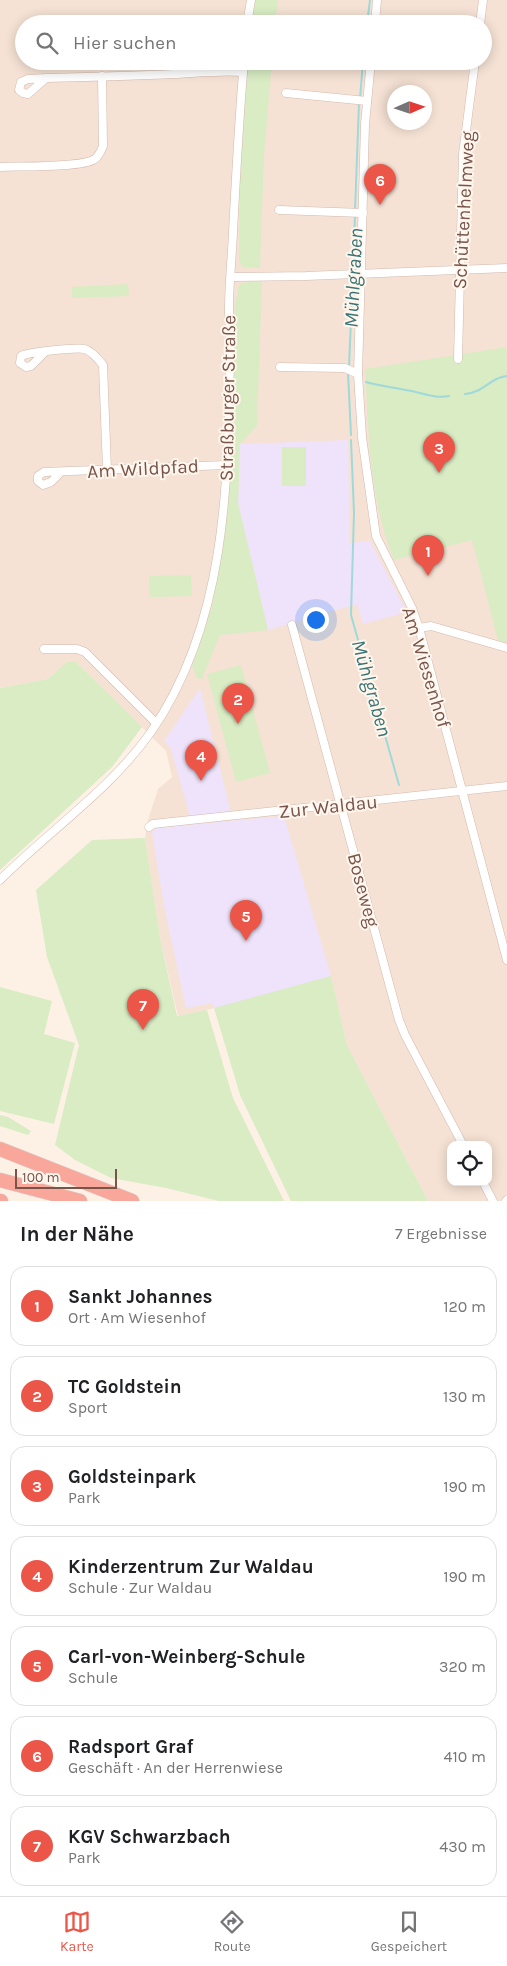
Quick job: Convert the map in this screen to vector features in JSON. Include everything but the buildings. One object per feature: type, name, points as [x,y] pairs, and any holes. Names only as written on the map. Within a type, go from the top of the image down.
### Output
[{"type":"highway","points":[[0,1149],[132,1201]]},
{"type":"highway","points":[[0,1180],[80,1201]]},
{"type":"street","points":[[248,15],[251,0]]},
{"type":"street","points":[[376,15],[377,0]]},
{"type":"street","points":[[481,15],[483,0]]},
{"type":"street","name":"Am Wiesenhof","points":[[369,70],[363,100],[365,124],[358,213],[361,273],[358,374],[363,446],[376,536],[412,608],[419,628],[507,960]]},
{"type":"street","name":"Schüttenhelmweg","points":[[458,358],[463,154],[474,70]]},
{"type":"street","points":[[46,78],[243,72]]},
{"type":"street","name":"Straßburger Straße","points":[[0,880],[122,768],[156,723],[185,671],[206,615],[220,542],[226,465],[230,353],[229,310],[243,72]]},
{"type":"street","points":[[0,167],[70,164],[95,159],[100,154],[103,146],[102,76]]},
{"type":"street","points":[[286,93],[363,100]]},
{"type":"street","points":[[279,210],[358,213]]},
{"type":"street","points":[[231,277],[507,268]]},
{"type":"street","points":[[45,352],[84,349],[95,356],[102,365],[106,470]]},
{"type":"street","points":[[280,367],[345,368],[358,374]]},
{"type":"street","name":"Am Wildpfad","points":[[60,473],[226,465]]},
{"type":"street","name":"Boseweg","points":[[292,625],[399,1020],[461,1141]]},
{"type":"street","points":[[419,628],[431,626],[507,648]]},
{"type":"street","points":[[44,649],[77,649],[89,654],[156,723]]},
{"type":"street","name":"Zur Waldau","points":[[149,826],[153,824],[507,786]]},
{"type":"street","points":[[485,1186],[493,1201]]},
{"type":"shaded area","points":[[0,0],[507,0],[507,1201],[428,1201],[347,1045],[331,977],[178,1016],[161,943],[145,838],[148,820],[158,789],[172,777],[166,751],[75,661],[66,662],[48,679],[0,688]]},
{"type":"shaded area","points":[[348,440],[350,543],[370,541],[407,612],[363,624],[357,604],[268,630],[238,503],[240,444]]},
{"type":"shaded area","points":[[200,688],[231,813],[190,817],[171,749],[164,741]]},
{"type":"shaded area","points":[[284,816],[331,976],[215,1010],[213,1003],[186,1008],[164,906],[152,832],[155,828]]},
{"type":"green space","points":[[255,0],[278,0],[276,15],[253,15]]},
{"type":"green space","points":[[247,70],[271,70],[264,155],[260,268],[243,267],[239,262],[240,182]]},
{"type":"green space","points":[[262,281],[257,426],[240,444],[238,503],[268,630],[220,635],[202,679],[197,678],[192,666],[212,606],[224,538],[228,489],[236,297],[238,297],[238,288],[241,283]]},
{"type":"green space","points":[[128,284],[129,296],[72,298],[72,287]]},
{"type":"green space","points":[[507,347],[507,643],[498,640],[472,540],[394,560],[379,514],[375,490],[369,442],[365,369]]},
{"type":"green space","points":[[282,447],[306,447],[306,486],[282,486]]},
{"type":"green space","points":[[191,575],[192,596],[150,597],[149,576]]},
{"type":"green space","points":[[75,661],[142,727],[112,767],[0,870],[0,688],[48,679],[66,662]]},
{"type":"green space","points":[[241,665],[270,773],[236,782],[207,674]]},
{"type":"green space","points":[[145,838],[161,943],[177,1016],[207,1010],[233,1098],[284,1201],[219,1201],[166,1188],[111,1178],[75,1160],[55,1145],[79,1045],[47,957],[36,890],[92,840]]},
{"type":"green space","points":[[331,976],[347,1045],[428,1201],[291,1201],[240,1095],[214,1008]]},
{"type":"green space","points":[[0,987],[52,1001],[44,1034],[75,1043],[54,1124],[0,1111]]},
{"type":"green space","points":[[0,1115],[8,1117],[31,1131],[28,1135],[0,1126]]},
{"type":"waterway","name":"Mühlgraben","points":[[368,15],[370,0]]},
{"type":"waterway","name":"Mühlgraben","points":[[360,99],[362,70]]},
{"type":"waterway","name":"Mühlgraben","points":[[355,211],[359,103]]},
{"type":"waterway","name":"Mühlgraben","points":[[353,271],[355,216]]},
{"type":"waterway","name":"Mühlgraben","points":[[349,366],[353,276]]},
{"type":"waterway","name":"Mühlgraben","points":[[348,373],[351,435]]},
{"type":"waterway","points":[[465,394],[477,391],[496,379],[507,376]]},
{"type":"waterway","points":[[366,382],[432,396],[449,396]]},
{"type":"waterway","name":"Mühlgraben","points":[[351,440],[354,513],[351,615],[399,785]]},
{"type":"place","name":"Radsport Graf","points":[[380,205]]},
{"type":"place","name":"Goldsteinpark","points":[[439,473]]},
{"type":"place","name":"Sankt Johannes","points":[[428,576]]},
{"type":"place","name":"TC Goldstein","points":[[238,724]]},
{"type":"place","name":"Kinderzentrum Zur Waldau","points":[[201,781]]},
{"type":"place","name":"Carl-von-Weinberg-Schule","points":[[246,941]]},
{"type":"place","name":"KGV Schwarzbach","points":[[143,1030]]}]
